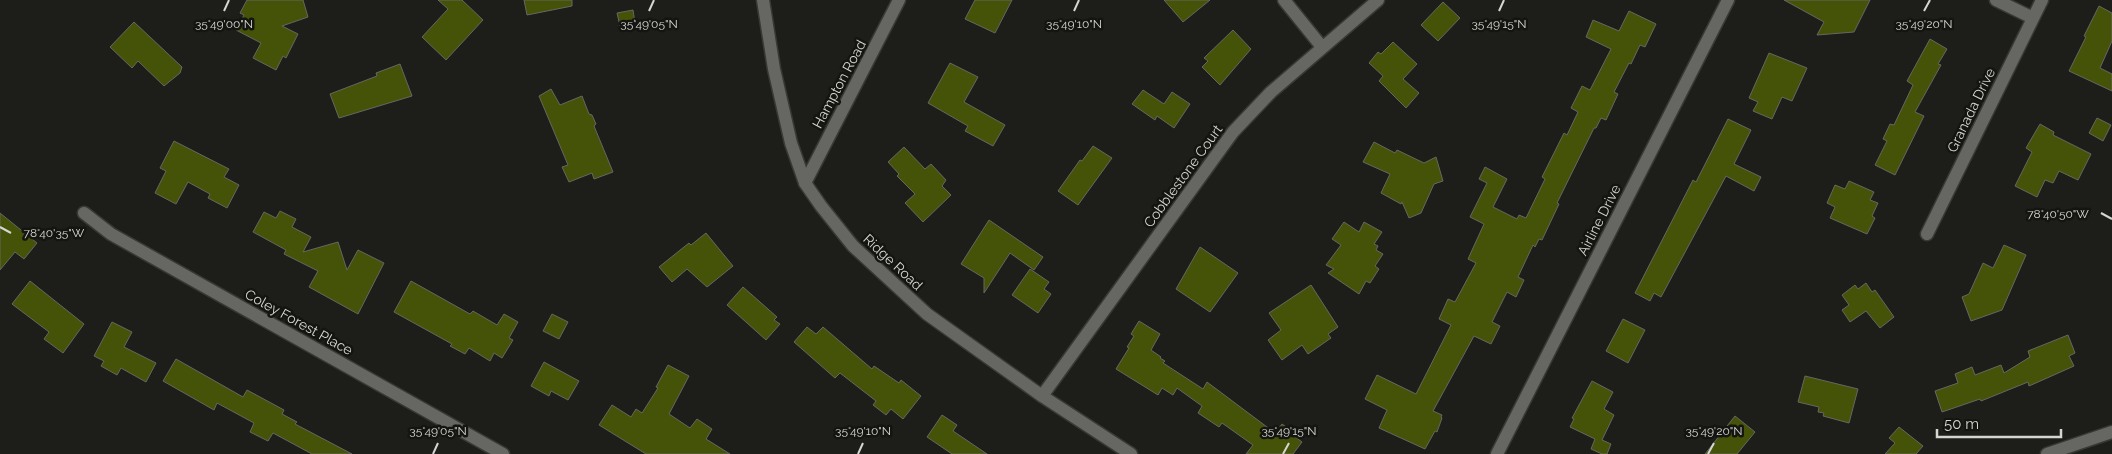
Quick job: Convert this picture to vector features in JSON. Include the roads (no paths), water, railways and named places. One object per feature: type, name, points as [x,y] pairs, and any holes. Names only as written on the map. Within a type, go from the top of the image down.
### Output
[{"type":"street","name":"Ridge Road","points":[[763,0],[774,69],[791,143],[805,183],[853,246],[927,314],[1042,396],[1131,454]]},
{"type":"street","name":"Hampton Road","points":[[805,183],[900,0]]},
{"type":"street","points":[[1284,0],[1322,47]]},
{"type":"street","name":"Cobblestone Court","points":[[1042,396],[1233,132],[1271,92],[1378,0]]},
{"type":"street","name":"Airline Drive","points":[[1498,454],[1728,0]]},
{"type":"street","points":[[1996,0],[2033,18]]},
{"type":"street","name":"Granada Drive","points":[[1927,234],[2042,0]]},
{"type":"street","name":"Coley Forest Place","points":[[84,213],[111,234],[503,454]]},
{"type":"street","points":[[2047,454],[2112,432]]}]
